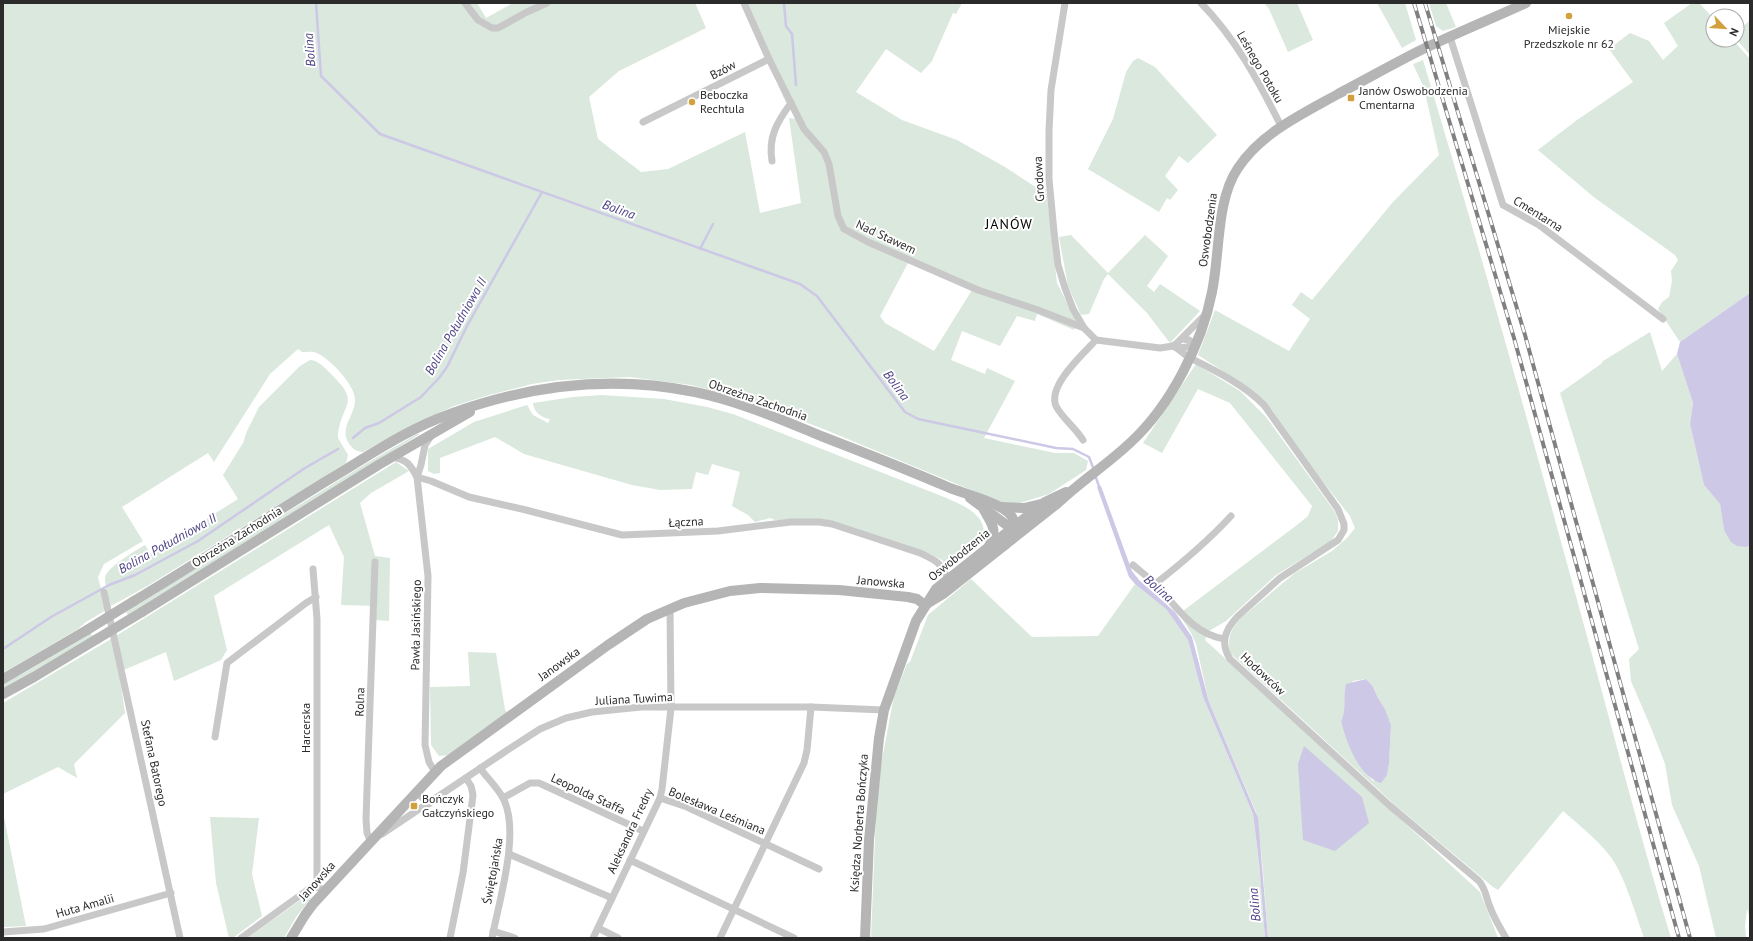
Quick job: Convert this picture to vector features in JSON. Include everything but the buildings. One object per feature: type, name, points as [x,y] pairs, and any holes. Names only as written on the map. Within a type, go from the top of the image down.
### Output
[{"type":"street","points":[[465,3],[478,20],[492,28],[498,28],[526,12],[547,3]]},
{"type":"street","name":"Nad Stawem","points":[[744,3],[769,59],[804,129],[824,152],[829,164],[838,216],[844,229],[868,242],[978,290],[1038,310],[1084,328]]},
{"type":"street","name":"Grodowa","points":[[1065,3],[1051,90],[1049,179],[1058,265],[1073,309],[1084,328],[1096,340]]},
{"type":"street","name":"Leśnego Potoku","points":[[1201,3],[1230,36],[1242,54],[1281,126]]},
{"type":"street","name":"Oswobodzenia","points":[[925,605],[943,594],[1058,503],[1075,487],[1130,443],[1148,426],[1168,398],[1195,346],[1207,313],[1216,271],[1224,204],[1228,186],[1238,167],[1246,157],[1263,140],[1281,126],[1377,73],[1418,52],[1526,3]]},
{"type":"street","name":"Cmentarna","points":[[1450,37],[1503,205],[1539,225],[1663,319]]},
{"type":"street","name":"Bzów","points":[[643,122],[769,59]]},
{"type":"street","points":[[772,161],[770,148],[773,132],[780,117],[791,103]]},
{"type":"street","points":[[1176,347],[1207,313]]},
{"type":"street","points":[[1183,339],[1191,341],[1195,346]]},
{"type":"street","points":[[1083,440],[1071,423],[1060,413],[1055,405],[1054,397],[1062,378],[1096,340],[1160,348],[1195,346]]},
{"type":"street","points":[[1133,565],[1155,584],[1199,630],[1214,637],[1224,639],[1231,624],[1237,617],[1280,578],[1338,540],[1344,530],[1344,524],[1338,509],[1264,405],[1239,385],[1200,362],[1189,358],[1176,347]]},
{"type":"street","name":"Obrzeżna Zachodnia","points":[[3,679],[87,630],[395,441],[448,414],[539,390],[600,383],[648,385],[696,392],[769,414],[965,494],[1001,507]]},
{"type":"street","name":"Obrzeżna Zachodnia","points":[[3,694],[97,640],[392,457],[486,403]]},
{"type":"street","name":"Pawła Jasińskiego","points":[[417,477],[422,465],[425,445],[433,434]]},
{"type":"street","name":"Pawła Jasińskiego","points":[[392,457],[403,459],[411,466],[417,477],[428,576],[425,745],[428,762],[435,772]]},
{"type":"street","name":"Łączna","points":[[417,477],[469,497],[532,511],[622,535],[718,531],[791,522],[819,522],[841,527],[933,559],[942,566],[948,579]]},
{"type":"street","name":"Oswobodzenia","points":[[1001,507],[1024,508],[1045,502],[1075,487]]},
{"type":"street","name":"Obrzeżna Zachodnia","points":[[965,494],[983,509],[1013,528]]},
{"type":"street","name":"Oswobodzenia","points":[[884,710],[916,621],[936,589],[1045,502]]},
{"type":"street","points":[[1001,507],[1011,514],[1014,522],[1013,528],[1019,529],[1028,527]]},
{"type":"street","name":"Obrzeżna Zachodnia","points":[[983,509],[992,523],[994,530],[993,538],[988,548]]},
{"type":"street","points":[[1155,584],[1211,537],[1231,516]]},
{"type":"street","name":"Oswobodzenia","points":[[1005,545],[1012,534],[1013,528]]},
{"type":"street","name":"Rolna","points":[[372,841],[367,833],[366,819],[375,562]]},
{"type":"street","name":"Harcerska","points":[[313,569],[316,598],[321,889]]},
{"type":"street","name":"Janowska","points":[[291,938],[321,889],[372,841],[435,772],[482,735],[608,645],[648,619],[684,603],[730,591],[760,588],[839,590],[908,597],[917,599],[925,605]]},
{"type":"street","name":"Stefana Batorego","points":[[104,592],[180,938]]},
{"type":"street","points":[[214,737],[227,663],[306,603],[316,598]]},
{"type":"street","name":"Aleksandra Fredry","points":[[593,938],[660,798],[671,708],[670,608]]},
{"type":"street","name":"Hodowców","points":[[1224,639],[1224,645],[1230,658],[1389,805],[1479,881],[1484,888],[1488,903],[1498,925],[1506,938]]},
{"type":"street","name":"Juliana Tuwima","points":[[372,841],[540,729],[566,718],[616,709],[811,707],[884,710]]},
{"type":"street","name":"Bolesława Leśmiana","points":[[720,938],[804,764],[807,750],[811,707]]},
{"type":"street","name":"Księdza Norberta Bończyka","points":[[865,938],[869,840],[875,777],[884,710]]},
{"type":"street","name":"Świętojańska","points":[[480,768],[503,798],[510,822],[509,854],[492,935]]},
{"type":"street","points":[[450,938],[463,873],[473,795],[471,786],[466,778]]},
{"type":"street","name":"Leopolda Staffa","points":[[503,798],[530,783],[539,783],[643,832]]},
{"type":"street","points":[[416,792],[429,804]]},
{"type":"street","name":"Bolesława Leśmiana","points":[[660,798],[687,807],[819,869]]},
{"type":"street","points":[[509,854],[612,898]]},
{"type":"street","points":[[630,860],[794,938]]},
{"type":"street","points":[[241,938],[309,889],[321,889]]},
{"type":"street","name":"Huta Amalii","points":[[3,932],[44,930],[171,893]]},
{"type":"street","points":[[598,928],[618,938]]},
{"type":"street","points":[[492,935],[515,938]]},
{"type":"shaded area","points":[[3,3],[477,3],[486,18],[513,3],[695,3],[706,28],[619,71],[589,97],[598,139],[641,172],[668,169],[745,132],[760,213],[801,203],[789,118],[803,120],[786,103],[742,3],[962,3],[956,14],[953,13],[932,61],[921,73],[886,49],[856,92],[902,120],[957,140],[1005,167],[1040,190],[1046,189],[1057,283],[1077,323],[1074,330],[1037,314],[1035,321],[1017,316],[1000,346],[962,331],[951,360],[985,374],[987,368],[1015,381],[984,438],[1055,453],[1074,453],[1088,461],[1086,470],[1049,494],[1010,506],[821,428],[738,397],[691,385],[629,377],[559,380],[532,384],[489,395],[454,406],[420,421],[361,452],[350,445],[345,433],[355,405],[354,393],[351,386],[341,373],[323,356],[315,352],[302,352],[298,349],[270,374],[214,462],[208,453],[122,507],[143,541],[104,564],[98,577],[106,610],[86,622],[78,629],[3,673]],"holes":[[[908,263],[972,290],[934,351],[885,323],[880,316]]]},
{"type":"shaded area","points":[[1264,3],[1297,3],[1313,40],[1288,52],[1269,9]]},
{"type":"shaded area","points":[[1377,3],[1405,3],[1416,40],[1402,48]]},
{"type":"shaded area","points":[[1429,3],[1446,3],[1456,27],[1443,31],[1436,26]]},
{"type":"shaded area","points":[[1692,3],[1700,4],[1705,9],[1705,48],[1740,48],[1750,59],[1750,293],[1680,342],[1658,309],[1662,302],[1669,297],[1672,281],[1671,271],[1678,260],[1675,255],[1595,198],[1538,150],[1577,120],[1633,82],[1609,49],[1630,33],[1649,41],[1663,60],[1678,46],[1664,23]]},
{"type":"shaded area","points":[[1750,20],[1750,55],[1744,48],[1745,25]]},
{"type":"shaded area","points":[[1138,58],[1155,67],[1217,135],[1188,163],[1179,156],[1165,176],[1178,190],[1170,200],[1167,198],[1159,212],[1088,169],[1113,119],[1126,72],[1133,61]]},
{"type":"shaded area","points":[[1423,60],[1445,134],[1530,429],[1640,831],[1671,938],[1644,938],[1620,873],[1610,856],[1588,832],[1563,811],[1498,890],[1493,887],[1395,805],[1230,653],[1229,643],[1232,630],[1241,618],[1295,573],[1332,551],[1347,538],[1355,528],[1350,516],[1305,459],[1272,410],[1240,382],[1198,355],[1215,310],[1289,351],[1310,319],[1292,305],[1301,292],[1312,300],[1393,202],[1439,155],[1424,88],[1413,64]],"holes":[[[1366,679],[1372,685],[1385,709],[1391,725],[1387,775],[1373,781],[1362,768],[1354,754],[1341,723],[1346,712],[1353,681]]]},
{"type":"shaded area","points":[[1071,235],[1108,273],[1145,235],[1168,256],[1147,286],[1154,292],[1160,284],[1200,311],[1170,343],[1147,313],[1108,274],[1104,279],[1089,314],[1081,315],[1068,286],[1059,237]]},
{"type":"shaded area","points":[[1750,293],[1750,545],[1747,547],[1737,546],[1731,542],[1724,530],[1720,504],[1704,485],[1690,424],[1693,403],[1677,354],[1680,342]]},
{"type":"shaded area","points":[[1650,332],[1662,371],[1677,354],[1693,403],[1690,424],[1704,485],[1720,504],[1724,530],[1747,547],[1750,545],[1750,918],[1747,909],[1745,926],[1746,938],[1716,938],[1699,866],[1672,805],[1665,764],[1631,681],[1629,659],[1639,649],[1560,393],[1601,364],[1603,361]]},
{"type":"shaded area","points":[[310,360],[319,363],[326,369],[340,383],[348,397],[348,403],[340,423],[338,434],[338,438],[348,455],[346,463],[149,585],[111,606],[106,589],[105,578],[110,569],[145,545],[151,554],[238,499],[223,475],[243,443],[247,431],[259,407],[300,366]]},
{"type":"shaded area","points":[[1196,364],[1240,391],[1266,417],[1335,512],[1338,520],[1338,531],[1331,541],[1276,575],[1226,621],[1209,631],[1205,640],[1480,892],[1498,938],[1268,938],[1262,859],[1256,812],[1209,702],[1196,644],[1179,614],[1297,525],[1308,516],[1312,506],[1230,403],[1198,389],[1162,453],[1143,443]]},
{"type":"shaded area","points":[[602,395],[664,399],[707,407],[733,414],[964,506],[980,520],[984,534],[974,547],[947,567],[942,560],[928,553],[808,519],[775,520],[770,518],[755,522],[748,515],[732,506],[740,472],[712,464],[708,475],[696,472],[692,489],[660,490],[632,485],[524,454],[495,437],[440,458],[440,473],[434,474],[428,471],[428,449],[474,422],[527,405],[533,415],[548,423],[550,419],[538,414],[533,403],[573,397]]},
{"type":"shaded area","points":[[417,434],[420,434],[128,615],[126,612],[367,463]]},
{"type":"shaded area","points":[[396,462],[409,471],[371,493],[360,503],[375,556],[390,558],[389,621],[375,620],[377,606],[341,605],[344,557],[329,525],[214,596],[227,650],[221,660],[174,681],[166,652],[119,672],[125,713],[74,764],[77,778],[58,767],[3,794],[3,703],[111,639]]},
{"type":"shaded area","points":[[1101,486],[1132,571],[1139,580],[1175,612],[1192,637],[1209,702],[1258,818],[1268,938],[1265,938],[1259,862],[1253,814],[1203,697],[1188,640],[1166,609],[1135,584],[1129,577],[1097,487]]},
{"type":"shaded area","points":[[971,579],[1032,637],[1098,636],[1135,584],[1166,609],[1188,640],[1203,697],[1253,814],[1259,862],[1265,938],[871,938],[876,813],[881,765],[894,696],[907,664],[910,662],[928,615]]},
{"type":"shaded area","points":[[90,633],[93,636],[45,666],[3,689],[3,684]]},
{"type":"shaded area","points":[[468,652],[496,653],[505,710],[508,713],[450,755],[439,756],[431,745],[430,687],[470,686]]},
{"type":"shaded area","points":[[1366,679],[1372,685],[1385,709],[1391,725],[1389,764],[1387,775],[1381,783],[1373,780],[1360,767],[1350,749],[1341,722],[1344,713],[1346,684]]},
{"type":"shaded area","points":[[1304,746],[1362,797],[1369,823],[1335,851],[1303,840],[1298,764]]},
{"type":"shaded area","points":[[3,812],[26,926],[3,927]]},
{"type":"shaded area","points":[[210,817],[259,818],[252,874],[262,916],[233,938],[229,938],[216,883]]},
{"type":"shaded area","points":[[308,895],[311,898],[296,917],[284,938],[247,938]]},
{"type":"waterway","name":"Bolina","points":[[316,3],[321,76],[380,134],[800,284],[817,296],[905,412],[918,419],[1056,448],[1073,449],[1089,457],[1094,470]]},
{"type":"waterway","points":[[784,3],[786,26],[792,34],[796,85]]},
{"type":"waterway","name":"Bolina Południowa II","points":[[353,438],[365,428],[379,423],[421,397],[439,378],[447,367],[467,326],[542,192]]},
{"type":"waterway","points":[[700,249],[713,224]]},
{"type":"waterway","name":"Bolina Południowa II","points":[[3,649],[51,617],[109,585],[135,575],[198,541],[305,468],[338,449]]},
{"type":"waterway","name":"Bolina","points":[[1095,475],[1100,489]]},
{"type":"railway","points":[[1414,3],[1514,338],[1679,938]]},
{"type":"railway","points":[[1425,3],[1525,335],[1690,938]]},
{"type":"place","name":"Miejskie Przedszkole nr 62","points":[[1569,16]]},
{"type":"place","name":"Janów Oswobodzenia Cmentarna","points":[[1351,98]]},
{"type":"place","name":"Beboczka Rechtula","points":[[692,102]]},
{"type":"place","name":"Bończyk Gałczyńskiego","points":[[414,806]]},
{"type":"district","name":"JANÓW","points":[[1009,224]]}]
